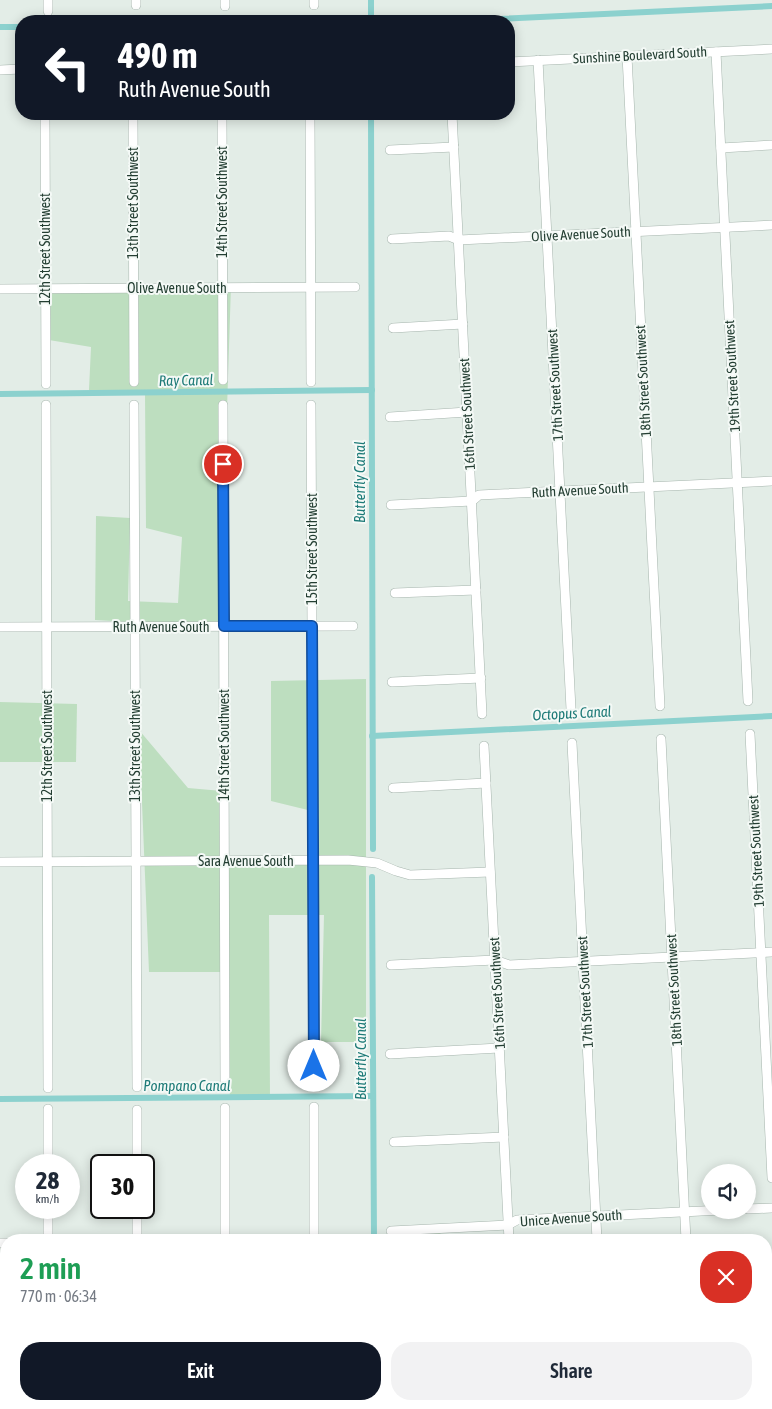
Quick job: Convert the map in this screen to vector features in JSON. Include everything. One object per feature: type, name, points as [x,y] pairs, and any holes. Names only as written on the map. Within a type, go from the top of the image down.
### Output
[{"type":"street","points":[[48,0],[48,11]]},
{"type":"street","name":"Sunshine Boulevard South","points":[[515,62],[772,49]]},
{"type":"street","name":"19th Street Southwest","points":[[716,52],[748,700]]},
{"type":"street","name":"18th Street Southwest","points":[[627,56],[660,706]]},
{"type":"street","name":"17th Street Southwest","points":[[538,60],[571,709]]},
{"type":"street","points":[[0,70],[15,70]]},
{"type":"street","name":"12th Street Southwest","points":[[45,120],[46,384]]},
{"type":"street","name":"13th Street Southwest","points":[[133,120],[134,382]]},
{"type":"street","name":"14th Street Southwest","points":[[222,120],[222,380]]},
{"type":"street","points":[[310,120],[311,382]]},
{"type":"street","name":"16th Street Southwest","points":[[452,120],[482,714]]},
{"type":"street","points":[[721,148],[772,145]]},
{"type":"street","points":[[390,150],[454,147]]},
{"type":"street","name":"Olive Avenue South","points":[[392,239],[449,236],[459,240],[772,225]]},
{"type":"street","name":"Olive Avenue South","points":[[0,289],[355,287]]},
{"type":"street","points":[[393,328],[463,324]]},
{"type":"street","name":"12th Street Southwest","points":[[46,405],[48,1088]]},
{"type":"street","name":"13th Street Southwest","points":[[134,405],[137,1087]]},
{"type":"street","name":"14th Street Southwest","points":[[223,405],[225,1086]]},
{"type":"street","name":"15th Street Southwest","points":[[311,405],[314,1084]]},
{"type":"street","points":[[390,417],[467,412]]},
{"type":"street","name":"Ruth Avenue South","points":[[390,505],[472,501],[479,495],[772,481]]},
{"type":"street","points":[[395,593],[476,590]]},
{"type":"street","name":"Ruth Avenue South","points":[[0,627],[353,626]]},
{"type":"street","points":[[392,682],[481,678]]},
{"type":"street","name":"19th Street Southwest","points":[[750,734],[772,1178]]},
{"type":"street","name":"18th Street Southwest","points":[[661,739],[686,1234]]},
{"type":"street","name":"17th Street Southwest","points":[[572,743],[597,1234]]},
{"type":"street","name":"16th Street Southwest","points":[[484,746],[509,1234]]},
{"type":"street","points":[[393,788],[486,783]]},
{"type":"street","name":"Sara Avenue South","points":[[0,862],[348,860],[370,861],[410,875],[490,872]]},
{"type":"street","points":[[391,965],[495,960],[509,965],[772,952]]},
{"type":"street","points":[[390,1054],[499,1048]]},
{"type":"street","points":[[225,1108],[225,1234]]},
{"type":"street","points":[[314,1108],[314,1234]]},
{"type":"street","points":[[48,1109],[48,1154]]},
{"type":"street","points":[[136,1154],[137,1110]]},
{"type":"street","points":[[394,1142],[504,1137]]},
{"type":"street","points":[[756,1209],[772,1208]]},
{"type":"street","name":"Unice Avenue South","points":[[391,1231],[508,1225],[517,1220],[701,1211]]},
{"type":"street","points":[[48,1219],[48,1234]]},
{"type":"street","points":[[137,1219],[137,1234]]},
{"type":"green space","points":[[231,285],[220,627],[95,620],[96,516],[130,518],[128,601],[178,603],[182,537],[146,528],[145,394],[89,390],[91,347],[43,339],[43,293]]},
{"type":"green space","points":[[366,679],[366,1042],[321,1042],[324,915],[269,915],[270,1100],[230,1100],[225,972],[149,972],[139,730],[188,788],[222,791],[223,857],[314,857],[316,812],[271,801],[271,681]]},
{"type":"green space","points":[[0,702],[77,704],[76,762],[0,762]]},
{"type":"green space","points":[[437,1232],[442,1234],[391,1234]]},
{"type":"waterway","name":"Butterfly Canal","points":[[371,0],[371,15]]},
{"type":"waterway","points":[[515,18],[772,6]]},
{"type":"waterway","points":[[0,27],[15,27]]},
{"type":"waterway","name":"Butterfly Canal","points":[[371,120],[373,849]]},
{"type":"waterway","name":"Ray Canal","points":[[0,394],[372,390]]},
{"type":"waterway","name":"Octopus Canal","points":[[372,736],[772,716]]},
{"type":"waterway","name":"Butterfly Canal","points":[[372,877],[374,1234]]},
{"type":"waterway","name":"Pompano Canal","points":[[0,1099],[373,1096]]},
{"type":"route","points":[[223,464],[224,626],[312,626],[314,1066]]}]
